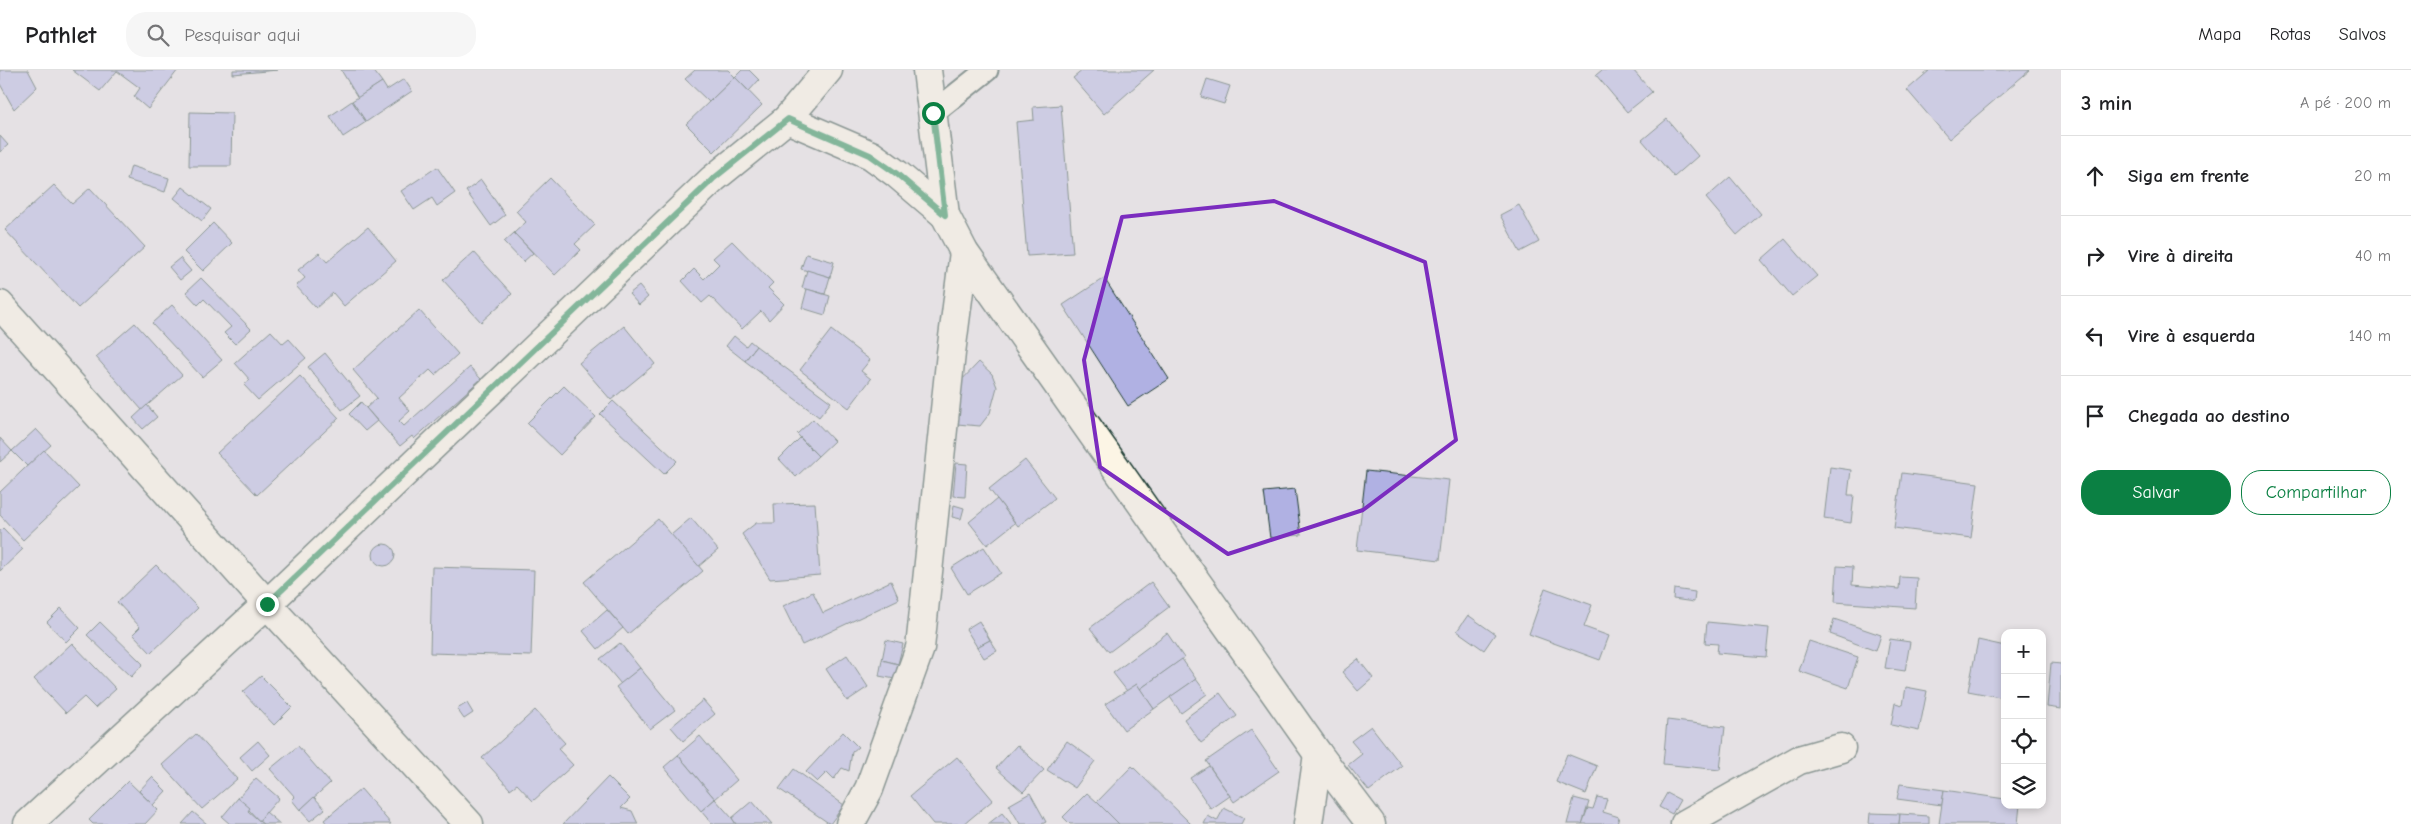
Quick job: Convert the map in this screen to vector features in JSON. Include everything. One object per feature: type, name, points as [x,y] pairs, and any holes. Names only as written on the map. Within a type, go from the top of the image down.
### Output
[{"type":"street","points":[[28,824],[267,604],[713,179],[788,119],[828,70]]},
{"type":"street","points":[[927,70],[945,215],[964,252],[1318,754],[1371,824]]},
{"type":"street","points":[[788,119],[870,155],[897,174],[945,215]]},
{"type":"street","points":[[850,824],[869,789],[920,648],[950,362],[964,252]]},
{"type":"street","points":[[0,305],[267,604],[469,824]]},
{"type":"street","points":[[1685,824],[1799,760],[1841,748]]},
{"type":"street","points":[[1308,824],[1318,754]]},
{"type":"lane","points":[[933,113],[987,70]]},
{"type":"highlighted area","points":[[1274,201],[1425,262],[1456,440],[1363,510],[1228,554],[1100,467],[1084,360],[1122,217]]},
{"type":"building","points":[[0,70],[28,70],[37,87],[14,109],[0,84]]},
{"type":"building","points":[[72,70],[178,70],[148,109],[134,97],[140,88],[117,71],[100,91]]},
{"type":"building","points":[[233,70],[278,70],[233,74]]},
{"type":"building","points":[[341,70],[373,70],[382,82],[358,98]]},
{"type":"building","points":[[695,70],[728,70],[735,77],[709,102],[685,79]]},
{"type":"building","points":[[742,70],[749,70],[759,80],[749,91],[735,77]]},
{"type":"building","points":[[1083,70],[1154,70],[1104,114],[1073,78]]},
{"type":"building","points":[[1602,70],[1633,70],[1652,92],[1627,112],[1596,75]]},
{"type":"building","points":[[1930,70],[2030,70],[1949,139],[1907,90]]},
{"type":"building","points":[[735,77],[762,105],[714,152],[686,124]]},
{"type":"building","points":[[404,79],[412,91],[366,122],[352,101],[382,82],[387,90]]},
{"type":"building","points":[[1207,79],[1230,86],[1224,104],[1201,97]]},
{"type":"building","points":[[352,101],[366,122],[343,137],[330,116]]},
{"type":"building","points":[[1061,105],[1073,253],[1027,256],[1016,122],[1034,120],[1033,107]]},
{"type":"building","points":[[190,112],[232,113],[231,166],[189,166]]},
{"type":"building","points":[[1667,119],[1698,156],[1674,177],[1642,140]]},
{"type":"building","points":[[0,136],[8,145],[0,152]]},
{"type":"building","points":[[131,166],[169,178],[165,192],[127,180]]},
{"type":"building","points":[[437,167],[455,193],[437,206],[432,198],[414,210],[401,191]]},
{"type":"building","points":[[1730,177],[1761,214],[1737,235],[1706,198]]},
{"type":"building","points":[[550,178],[595,225],[575,244],[581,250],[555,275],[514,233],[526,222],[516,211]]},
{"type":"building","points":[[481,180],[505,215],[491,226],[466,191]]},
{"type":"building","points":[[54,185],[72,204],[90,188],[145,247],[78,308],[5,230]]},
{"type":"building","points":[[183,187],[211,209],[202,221],[174,198]]},
{"type":"building","points":[[1519,205],[1539,242],[1520,252],[1500,215]]},
{"type":"building","points":[[213,223],[232,243],[203,271],[184,252]]},
{"type":"building","points":[[368,227],[396,261],[344,306],[333,293],[316,308],[296,286],[305,278],[298,270],[319,253],[327,262]]},
{"type":"building","points":[[514,233],[533,253],[523,262],[504,242]]},
{"type":"building","points":[[1785,239],[1817,276],[1792,296],[1761,260]]},
{"type":"building","points":[[732,241],[773,283],[768,288],[784,304],[769,320],[761,311],[742,329],[710,296],[702,303],[682,281],[694,269],[704,279],[719,264],[713,258]]},
{"type":"building","points":[[474,252],[512,294],[481,322],[443,280]]},
{"type":"building","points":[[806,254],[834,262],[830,277],[801,269]]},
{"type":"building","points":[[180,258],[191,271],[180,280],[169,267]]},
{"type":"building","points":[[807,270],[830,277],[825,294],[802,288]]},
{"type":"building","points":[[201,278],[251,329],[235,344],[224,333],[231,327],[204,299],[198,305],[186,292]]},
{"type":"building","points":[[1104,278],[1169,379],[1128,406],[1063,305]]},
{"type":"building","points":[[639,286],[648,297],[639,305],[629,294]]},
{"type":"building","points":[[807,289],[830,296],[825,315],[802,308]]},
{"type":"building","points":[[172,305],[222,360],[202,377],[152,323]]},
{"type":"building","points":[[419,310],[458,354],[435,375],[430,370],[399,398],[410,411],[399,421],[404,426],[470,367],[481,379],[414,439],[412,436],[400,446],[366,408],[377,398],[353,370]]},
{"type":"building","points":[[135,323],[182,375],[142,410],[96,357]]},
{"type":"building","points":[[624,326],[655,364],[611,400],[579,363]]},
{"type":"building","points":[[831,330],[870,360],[861,371],[871,379],[849,408],[800,370]]},
{"type":"building","points":[[271,331],[283,344],[289,339],[306,358],[258,400],[244,385],[250,380],[235,363]]},
{"type":"building","points":[[734,336],[746,346],[750,341],[756,346],[745,361],[726,346]]},
{"type":"building","points":[[756,346],[831,402],[819,417],[745,361]]},
{"type":"building","points":[[325,353],[360,396],[342,410],[308,367]]},
{"type":"building","points":[[979,362],[992,374],[997,387],[990,413],[980,426],[957,424],[956,386]]},
{"type":"building","points":[[300,376],[339,418],[257,495],[217,453]]},
{"type":"building","points":[[564,386],[596,417],[560,455],[527,423]]},
{"type":"building","points":[[613,401],[677,461],[664,474],[600,414]]},
{"type":"building","points":[[361,402],[377,421],[365,431],[349,414]]},
{"type":"building","points":[[147,405],[157,417],[143,429],[133,418]]},
{"type":"building","points":[[813,419],[834,441],[818,456],[797,434]]},
{"type":"building","points":[[36,429],[51,445],[27,466],[12,451]]},
{"type":"building","points":[[0,438],[12,451],[0,462]]},
{"type":"building","points":[[800,438],[818,456],[796,477],[779,459]]},
{"type":"building","points":[[44,450],[79,487],[23,540],[0,515],[0,492]]},
{"type":"building","points":[[1025,460],[1055,498],[1018,526],[989,489]]},
{"type":"building","points":[[956,463],[967,464],[965,497],[953,496]]},
{"type":"building","points":[[1830,467],[1851,470],[1848,495],[1854,495],[1851,523],[1824,519]]},
{"type":"building","points":[[1366,471],[1449,480],[1440,560],[1357,550]]},
{"type":"building","points":[[1902,473],[1978,483],[1971,538],[1894,528]]},
{"type":"building","points":[[1295,489],[1301,535],[1270,538],[1264,492]]},
{"type":"building","points":[[997,499],[1015,523],[987,545],[969,522]]},
{"type":"building","points":[[815,503],[820,575],[770,579],[742,534],[756,523],[775,523],[774,504]]},
{"type":"building","points":[[954,505],[964,508],[961,519],[952,517]]},
{"type":"building","points":[[691,518],[718,550],[698,567],[671,535]]},
{"type":"building","points":[[658,519],[703,571],[628,634],[584,582]]},
{"type":"building","points":[[3,528],[23,549],[0,571],[0,531]]},
{"type":"building","points":[[384,544],[392,547],[395,555],[392,563],[384,566],[376,563],[373,555],[376,547]]},
{"type":"building","points":[[984,547],[1001,573],[967,594],[951,568]]},
{"type":"building","points":[[156,565],[198,608],[151,653],[133,634],[140,627],[117,602]]},
{"type":"building","points":[[1837,566],[1853,567],[1852,585],[1899,589],[1900,577],[1917,578],[1915,608],[1835,602]]},
{"type":"building","points":[[432,567],[534,570],[531,656],[430,653]]},
{"type":"building","points":[[891,581],[899,599],[802,645],[783,606],[813,592],[823,613]]},
{"type":"building","points":[[1151,582],[1169,607],[1109,652],[1090,628]]},
{"type":"building","points":[[1545,588],[1592,605],[1584,627],[1609,636],[1600,660],[1529,634]]},
{"type":"building","points":[[1674,589],[1695,592],[1694,602],[1673,599]]},
{"type":"building","points":[[61,608],[80,628],[66,642],[47,622]]},
{"type":"building","points":[[607,610],[623,628],[598,649],[583,631]]},
{"type":"building","points":[[1468,615],[1495,634],[1484,650],[1457,631]]},
{"type":"building","points":[[1834,619],[1881,635],[1876,651],[1830,634]]},
{"type":"building","points":[[979,621],[990,640],[977,647],[966,629]]},
{"type":"building","points":[[100,622],[143,664],[131,677],[87,635]]},
{"type":"building","points":[[1707,622],[1769,628],[1766,657],[1717,653],[1718,644],[1705,643]]},
{"type":"building","points":[[1167,633],[1184,658],[1140,689],[1137,684],[1127,691],[1113,673]]},
{"type":"building","points":[[1890,639],[1910,642],[1905,671],[1885,668]]},
{"type":"building","points":[[886,640],[903,644],[898,664],[882,660]]},
{"type":"building","points":[[990,640],[997,651],[984,658],[977,647]]},
{"type":"building","points":[[1978,640],[2001,645],[2001,697],[1968,691]]},
{"type":"building","points":[[1809,641],[1858,657],[1848,688],[1799,671]]},
{"type":"building","points":[[72,643],[116,689],[95,708],[84,697],[66,713],[34,679]]},
{"type":"building","points":[[620,643],[640,668],[621,684],[600,659]]},
{"type":"building","points":[[847,655],[868,687],[847,701],[826,669]]},
{"type":"building","points":[[1182,659],[1196,679],[1154,709],[1140,689]]},
{"type":"building","points":[[1358,659],[1373,678],[1358,691],[1342,672]]},
{"type":"building","points":[[882,660],[898,664],[895,679],[879,676]]},
{"type":"building","points":[[2051,663],[2061,664],[2061,709],[2047,707]]},
{"type":"building","points":[[640,668],[675,710],[650,729],[616,687]]},
{"type":"building","points":[[261,676],[292,707],[274,725],[243,692]]},
{"type":"building","points":[[1196,679],[1207,694],[1181,713],[1170,697]]},
{"type":"building","points":[[1137,684],[1154,709],[1124,730],[1105,704]]},
{"type":"building","points":[[1906,687],[1927,691],[1919,731],[1891,725],[1895,703],[1903,705]]},
{"type":"building","points":[[1220,693],[1237,716],[1201,743],[1184,719]]},
{"type":"building","points":[[703,700],[715,714],[683,741],[671,727]]},
{"type":"building","points":[[467,703],[473,713],[464,719],[457,709]]},
{"type":"building","points":[[535,710],[565,743],[558,749],[573,765],[533,801],[517,784],[510,789],[482,758]]},
{"type":"building","points":[[1667,720],[1725,727],[1720,770],[1663,764]]},
{"type":"building","points":[[1371,726],[1402,766],[1369,791],[1348,765],[1362,754],[1351,741]]},
{"type":"building","points":[[1251,730],[1279,771],[1234,802],[1206,761]]},
{"type":"building","points":[[843,732],[858,747],[852,752],[849,771],[842,768],[834,779],[827,772],[817,782],[806,772]]},
{"type":"building","points":[[196,734],[237,779],[202,809],[162,765]]},
{"type":"building","points":[[700,736],[737,780],[715,799],[678,755]]},
{"type":"building","points":[[258,741],[270,755],[252,771],[240,757]]},
{"type":"building","points":[[1067,741],[1095,761],[1075,788],[1047,770]]},
{"type":"building","points":[[1017,745],[1044,770],[1023,792],[996,768]]},
{"type":"building","points":[[298,746],[330,783],[300,810],[292,800],[295,797],[270,769]]},
{"type":"building","points":[[1567,754],[1597,766],[1586,794],[1556,782]]},
{"type":"building","points":[[678,755],[715,799],[701,811],[664,767]]},
{"type":"building","points":[[957,757],[993,800],[964,824],[933,824],[910,796]]},
{"type":"building","points":[[1132,766],[1191,824],[1119,824],[1097,802]]},
{"type":"building","points":[[1209,766],[1230,796],[1211,809],[1190,778]]},
{"type":"building","points":[[794,769],[844,805],[830,824],[779,789]]},
{"type":"building","points":[[152,777],[166,791],[153,805],[139,791]]},
{"type":"building","points":[[608,777],[630,799],[621,808],[632,811],[638,824],[563,824]]},
{"type":"building","points":[[256,778],[279,798],[259,821],[238,798]]},
{"type":"building","points":[[128,781],[158,810],[145,824],[93,824],[89,820]]},
{"type":"building","points":[[1900,784],[1944,790],[1942,805],[1897,799]]},
{"type":"building","points":[[361,789],[391,824],[327,824],[324,820]]},
{"type":"building","points":[[1944,790],[2001,798],[2001,809],[2020,809],[2018,824],[1939,824]]},
{"type":"building","points":[[1030,793],[1046,822],[1042,824],[1020,824],[1009,805]]},
{"type":"building","points":[[1087,793],[1119,824],[1070,824],[1063,817]]},
{"type":"building","points":[[1667,793],[1680,800],[1672,814],[1659,807]]},
{"type":"building","points":[[314,797],[325,809],[310,821],[300,810]]},
{"type":"building","points":[[1597,797],[1607,799],[1603,812],[1619,817],[1617,824],[1582,824],[1588,808],[1593,809]]},
{"type":"building","points":[[238,798],[250,808],[248,811],[263,824],[230,824],[222,817]]},
{"type":"building","points":[[1574,798],[1589,802],[1582,824],[1567,824]]},
{"type":"building","points":[[715,799],[736,824],[712,824],[701,811]]},
{"type":"building","points":[[752,801],[772,824],[736,824],[732,818]]},
{"type":"building","points":[[1224,808],[1244,818],[1241,824],[1204,824],[1208,816],[1217,821]]},
{"type":"building","points":[[193,812],[207,824],[182,824]]},
{"type":"building","points":[[266,812],[280,824],[263,824],[259,821]]},
{"type":"building","points":[[1002,813],[1011,824],[988,824]]},
{"type":"building","points":[[1870,813],[1900,814],[1899,824],[1869,824]]},
{"type":"building","points":[[1900,814],[1929,816],[1929,824],[1899,824]]},
{"type":"route","points":[[267,604],[713,179],[756,142],[788,119],[870,155],[897,174],[945,215],[933,113]]}]
